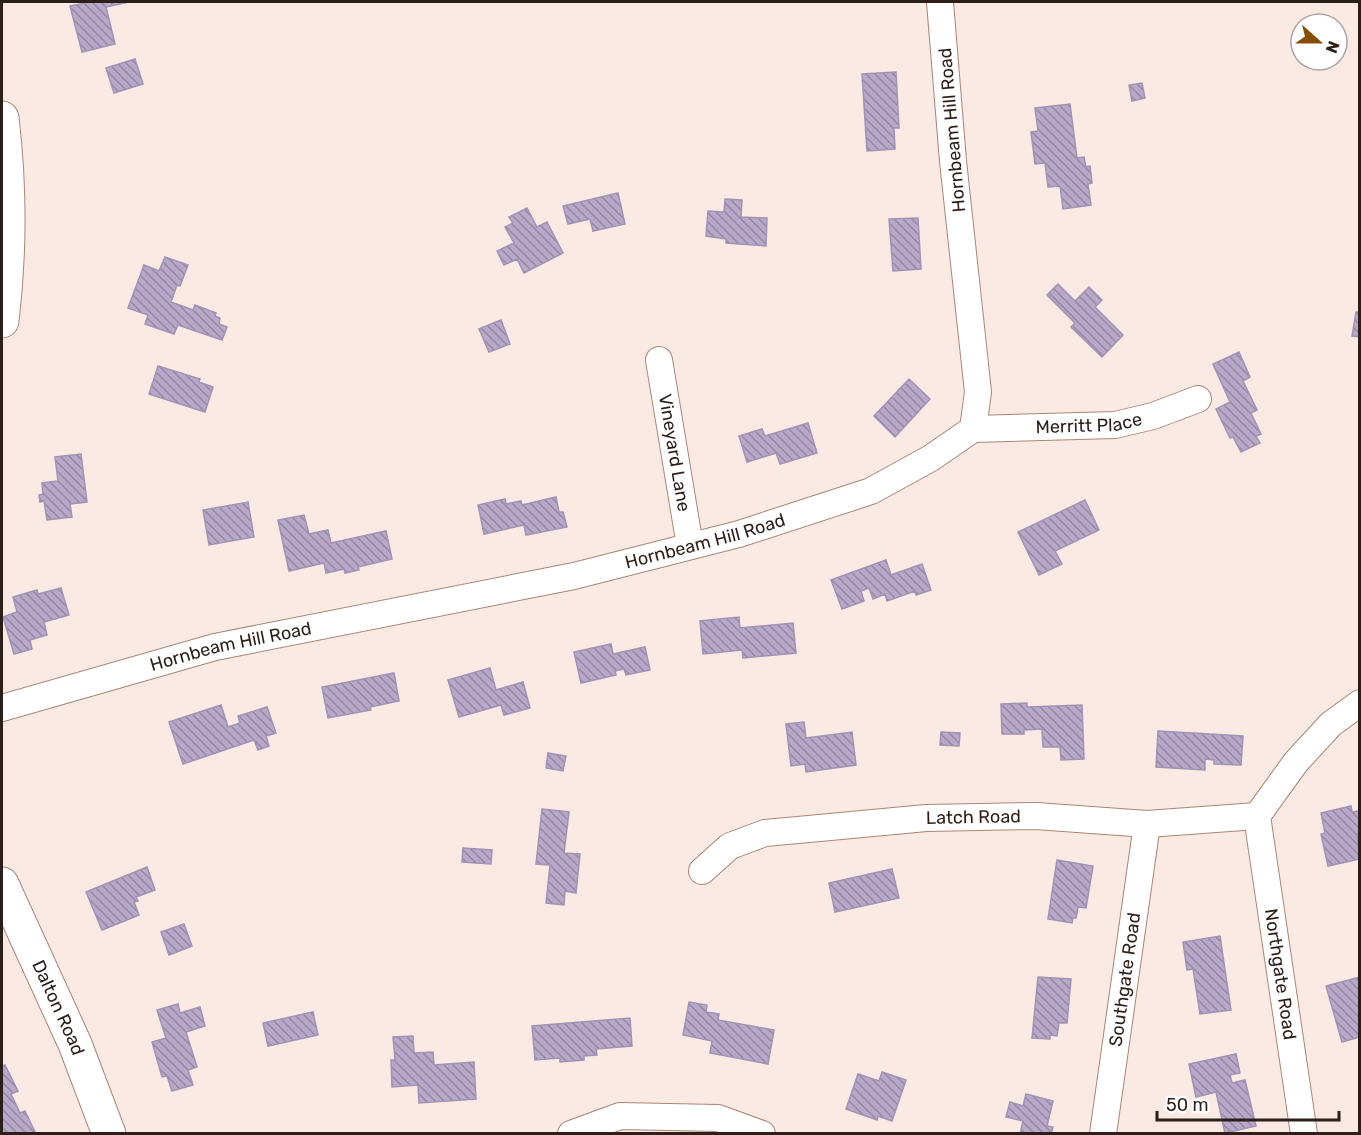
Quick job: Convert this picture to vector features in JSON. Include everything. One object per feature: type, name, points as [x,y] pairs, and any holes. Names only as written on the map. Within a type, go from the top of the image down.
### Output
[{"type":"street","name":"Hornbeam Hill Road","points":[[2,708],[215,647],[574,576],[739,534],[871,491],[932,458],[973,429],[978,392],[953,161],[940,2]]},
{"type":"street","points":[[2,118],[8,167],[6,284],[2,321]]},
{"type":"street","name":"Vineyard Lane","points":[[659,360],[690,546]]},
{"type":"street","name":"Merritt Place","points":[[973,429],[1115,425],[1153,416],[1198,399]]},
{"type":"street","points":[[1257,816],[1296,762],[1331,724],[1359,703]]},
{"type":"street","name":"Latch Road","points":[[702,870],[730,846],[765,833],[926,818],[1036,816],[1147,824],[1257,816]]},
{"type":"street","name":"Northgate Road","points":[[1257,816],[1304,1134]]},
{"type":"street","name":"Southgate Road","points":[[1103,1134],[1147,824]]},
{"type":"street","name":"Dalton Road","points":[[2,884],[75,1044],[110,1134]]},
{"type":"street","points":[[572,1134],[620,1116],[718,1118],[762,1134]]},
{"type":"building","points":[[90,2],[129,2],[106,7],[115,44],[82,52],[70,6]]},
{"type":"building","points":[[135,59],[143,84],[114,93],[106,68]]},
{"type":"building","points":[[896,72],[899,128],[894,128],[895,149],[867,151],[862,74]]},
{"type":"building","points":[[1142,83],[1145,98],[1132,101],[1129,85]]},
{"type":"building","points":[[1070,104],[1077,158],[1084,157],[1086,167],[1090,166],[1092,183],[1088,184],[1091,205],[1063,209],[1060,186],[1048,187],[1045,163],[1035,164],[1031,132],[1038,131],[1035,108]]},
{"type":"building","points":[[618,193],[625,224],[593,231],[590,219],[568,224],[563,206]]},
{"type":"building","points":[[725,199],[742,200],[741,217],[767,218],[766,246],[726,243],[726,239],[706,236],[708,211],[724,212]]},
{"type":"building","points":[[527,208],[537,227],[547,222],[563,253],[524,273],[517,259],[504,265],[497,251],[514,243],[505,227],[513,223],[509,217]]},
{"type":"building","points":[[918,218],[921,269],[893,271],[889,219]]},
{"type":"building","points":[[165,257],[188,265],[171,302],[193,310],[195,305],[216,313],[215,316],[220,318],[219,324],[227,327],[222,340],[178,325],[174,334],[145,324],[148,315],[128,308],[144,265],[159,271]]},
{"type":"building","points":[[1058,284],[1075,301],[1089,287],[1102,300],[1095,307],[1123,335],[1102,357],[1071,327],[1075,323],[1047,295]]},
{"type":"building","points":[[1356,312],[1360,312],[1360,337],[1352,336]]},
{"type":"building","points":[[501,320],[510,344],[489,352],[479,329]]},
{"type":"building","points":[[1239,352],[1250,377],[1243,381],[1257,410],[1251,413],[1261,434],[1256,436],[1260,443],[1241,452],[1233,437],[1230,438],[1216,409],[1230,402],[1213,364]]},
{"type":"building","points":[[158,366],[200,379],[199,382],[213,387],[205,412],[149,394]]},
{"type":"building","points":[[909,379],[930,399],[895,437],[874,416]]},
{"type":"building","points":[[808,423],[817,453],[780,464],[776,453],[747,462],[739,436],[762,429],[765,436]]},
{"type":"building","points":[[81,454],[87,502],[70,504],[72,517],[47,520],[44,501],[40,502],[39,495],[43,494],[42,483],[58,481],[55,457]]},
{"type":"building","points":[[556,497],[559,512],[563,512],[567,527],[526,535],[524,525],[484,534],[478,505],[505,499],[506,504],[521,501],[522,505]]},
{"type":"building","points":[[1085,500],[1099,530],[1055,551],[1062,564],[1039,575],[1018,532]]},
{"type":"building","points":[[248,502],[254,537],[209,545],[203,510]]},
{"type":"building","points":[[304,515],[309,534],[328,530],[331,543],[386,531],[392,559],[358,567],[359,570],[345,573],[344,569],[326,573],[324,563],[289,571],[278,520]]},
{"type":"building","points":[[886,560],[891,575],[922,564],[931,590],[916,595],[915,591],[887,601],[885,594],[873,599],[869,588],[861,591],[864,601],[842,609],[831,580]]},
{"type":"building","points":[[61,588],[69,615],[44,622],[47,635],[30,640],[32,649],[14,654],[3,617],[17,612],[13,597],[37,590],[38,594]]},
{"type":"building","points":[[739,617],[740,628],[793,623],[796,653],[743,658],[742,650],[703,654],[700,621]]},
{"type":"building","points":[[611,644],[613,654],[645,647],[650,670],[626,675],[624,669],[615,671],[616,675],[581,683],[574,652]]},
{"type":"building","points":[[490,668],[496,690],[523,682],[530,708],[504,715],[501,705],[459,717],[448,680]]},
{"type":"building","points":[[394,673],[399,701],[370,707],[371,710],[328,718],[322,687]]},
{"type":"building","points":[[1027,703],[1027,707],[1082,705],[1084,759],[1061,760],[1060,747],[1043,747],[1042,729],[1024,730],[1024,734],[1002,734],[1001,704]]},
{"type":"building","points":[[221,705],[228,727],[240,723],[238,716],[267,707],[276,733],[266,736],[269,746],[258,750],[254,740],[183,764],[169,722]]},
{"type":"building","points":[[804,722],[806,738],[852,732],[856,765],[806,772],[805,764],[791,766],[786,724]]},
{"type":"building","points":[[1158,731],[1243,736],[1241,765],[1214,764],[1214,760],[1205,759],[1205,770],[1156,767]]},
{"type":"building","points":[[941,732],[960,733],[959,746],[940,745]]},
{"type":"building","points":[[548,753],[566,756],[563,771],[546,768]]},
{"type":"building","points":[[1351,806],[1352,812],[1358,811],[1360,819],[1360,834],[1357,834],[1360,859],[1328,866],[1321,834],[1325,833],[1321,813]]},
{"type":"building","points":[[542,809],[569,812],[564,853],[580,854],[576,893],[565,891],[564,905],[546,903],[550,865],[536,864]]},
{"type":"building","points":[[463,848],[492,850],[491,864],[462,862]]},
{"type":"building","points":[[1057,860],[1093,866],[1086,908],[1078,907],[1076,918],[1073,918],[1072,923],[1048,919]]},
{"type":"building","points":[[147,867],[155,890],[136,897],[138,901],[134,902],[139,915],[102,930],[86,892]]},
{"type":"building","points":[[892,869],[899,898],[835,912],[829,883]]},
{"type":"building","points":[[184,924],[192,946],[169,955],[161,932]]},
{"type":"building","points":[[1220,936],[1231,1010],[1200,1014],[1193,969],[1187,970],[1183,942]]},
{"type":"building","points":[[1038,977],[1071,979],[1067,1023],[1059,1023],[1057,1036],[1050,1035],[1050,1039],[1032,1038]]},
{"type":"building","points":[[1360,977],[1360,1037],[1342,1042],[1326,986]]},
{"type":"building","points":[[689,1002],[707,1005],[706,1012],[719,1014],[718,1020],[774,1030],[768,1064],[710,1053],[712,1041],[683,1035]]},
{"type":"building","points":[[178,1004],[180,1013],[200,1007],[205,1026],[186,1032],[197,1067],[188,1070],[193,1085],[172,1091],[167,1076],[162,1077],[152,1042],[166,1038],[157,1010]]},
{"type":"building","points":[[313,1012],[318,1035],[268,1046],[263,1023]]},
{"type":"building","points":[[630,1018],[632,1046],[596,1049],[597,1055],[584,1056],[584,1060],[560,1062],[560,1058],[535,1060],[532,1026]]},
{"type":"building","points":[[413,1036],[414,1053],[433,1052],[434,1065],[474,1062],[476,1099],[419,1103],[418,1085],[392,1087],[391,1060],[395,1060],[393,1037]]},
{"type":"building","points":[[1236,1054],[1240,1073],[1230,1075],[1232,1083],[1245,1080],[1256,1126],[1225,1133],[1216,1092],[1196,1097],[1189,1064]]},
{"type":"building","points":[[5,1065],[18,1091],[11,1094],[20,1113],[25,1111],[36,1134],[2,1134],[2,1066]]},
{"type":"building","points":[[882,1072],[906,1080],[892,1121],[878,1116],[877,1120],[846,1109],[858,1074],[879,1081]]},
{"type":"building","points":[[1026,1094],[1053,1101],[1047,1126],[1053,1127],[1051,1134],[1020,1134],[1023,1121],[1006,1117],[1010,1102],[1023,1106]]}]
